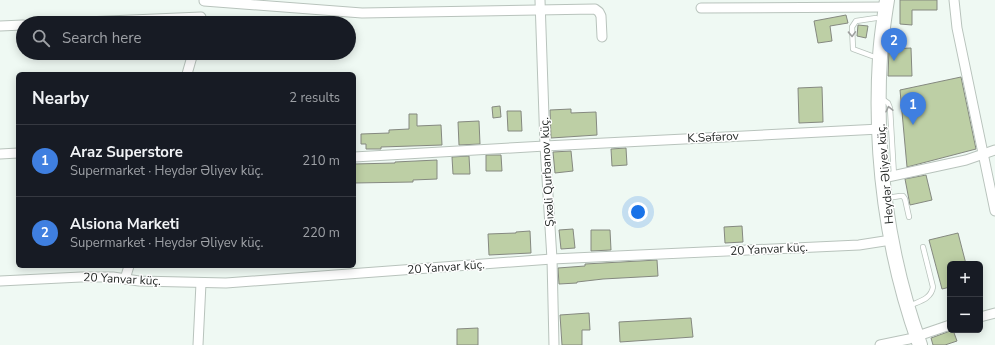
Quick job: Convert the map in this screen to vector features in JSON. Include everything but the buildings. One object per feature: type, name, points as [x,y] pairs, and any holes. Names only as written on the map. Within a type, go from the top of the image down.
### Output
[{"type":"main road","name":"Heydər Əliyev küç.","points":[[881,6],[872,56],[876,129],[889,177],[885,198],[887,241],[892,286],[914,341]]},
{"type":"main road","name":"Heydər Əliyev küç.","points":[[881,6],[875,180],[887,241],[908,306],[914,341]]},
{"type":"street","points":[[202,16],[204,0],[362,12],[595,9],[601,16],[602,37]]},
{"type":"street","name":"Şıxəli Qurbanov küç.","points":[[540,0],[545,146],[552,259],[554,345]]},
{"type":"street","points":[[954,0],[957,28],[995,211]]},
{"type":"street","points":[[701,8],[881,6]]},
{"type":"street","points":[[0,26],[16,25]]},
{"type":"street","points":[[188,72],[191,60]]},
{"type":"street","name":"K.Səfərov","points":[[356,158],[545,146],[876,129]]},
{"type":"street","points":[[889,177],[945,165],[995,150]]},
{"type":"street","points":[[0,154],[16,153]]},
{"type":"street","name":"20 Yanvar küç.","points":[[0,282],[82,277],[113,277],[139,281],[201,283],[254,281],[552,259],[859,244],[887,241]]},
{"type":"street","points":[[125,279],[128,268]]},
{"type":"street","points":[[198,345],[201,283]]},
{"type":"street","points":[[983,316],[995,313]]},
{"type":"street","points":[[880,345],[914,341],[947,326]]},
{"type":"lane","points":[[872,56],[853,49],[852,27],[856,21],[881,6]]},
{"type":"lane","points":[[879,96],[888,103],[890,108],[889,177]]},
{"type":"lane","points":[[885,198],[903,196],[909,217]]},
{"type":"lane","points":[[908,306],[932,294],[933,287],[923,247]]},
{"type":"place","name":"Alsiona Marketi","points":[[894,61]]},
{"type":"place","name":"Araz Superstore","points":[[913,125]]}]
